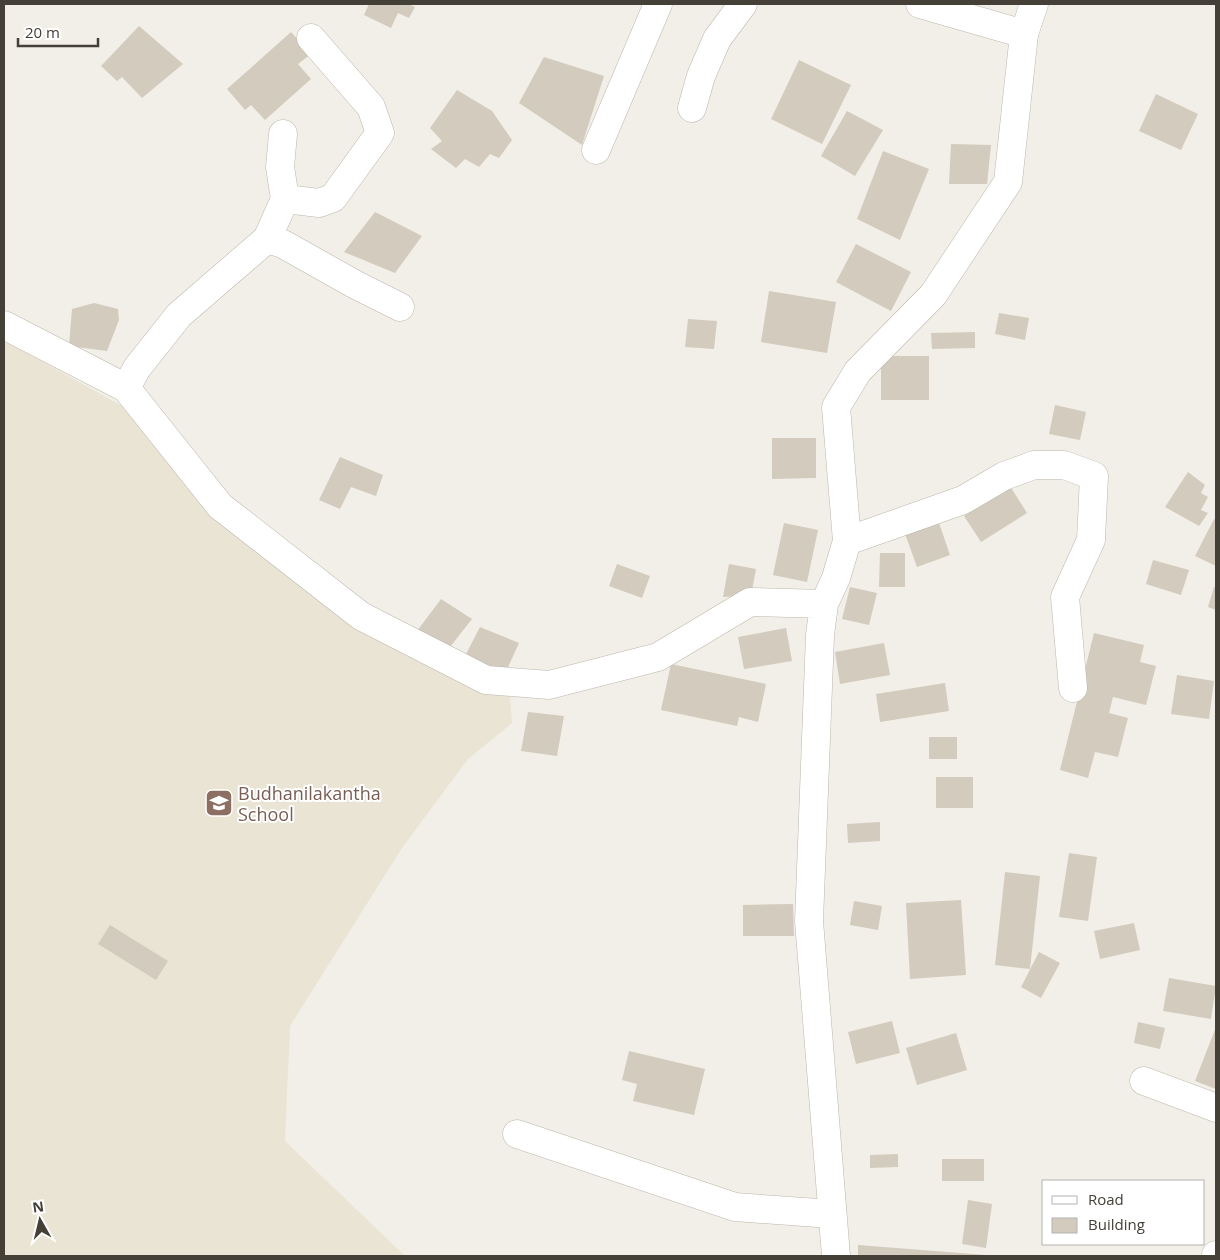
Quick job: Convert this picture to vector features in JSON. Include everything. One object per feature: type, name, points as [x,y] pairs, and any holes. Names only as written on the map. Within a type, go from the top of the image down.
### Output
[{"type":"street","points":[[596,150],[658,4]]},
{"type":"street","points":[[692,108],[701,76],[717,39],[743,4]]},
{"type":"street","points":[[920,4],[1024,34]]},
{"type":"street","points":[[836,1256],[809,921],[820,635],[824,604],[836,578],[847,542],[836,407],[858,371],[933,295],[1008,182],[1024,34],[1034,4]]},
{"type":"street","points":[[285,200],[319,203],[333,198],[380,133],[371,107],[311,38]]},
{"type":"street","points":[[126,388],[137,368],[179,315],[268,239],[285,200],[280,167],[283,134]]},
{"type":"street","points":[[268,239],[283,244],[400,307]]},
{"type":"street","points":[[4,325],[126,388],[220,506],[361,616],[486,680],[549,685],[658,657],[750,602],[824,604]]},
{"type":"street","points":[[847,542],[963,500],[1004,476],[1034,465],[1064,466],[1094,476],[1091,540],[1065,597],[1073,688]]},
{"type":"street","points":[[1144,1081],[1216,1108]]},
{"type":"street","points":[[517,1134],[735,1207],[832,1214]]},
{"type":"shaded area","name":"Budhanilakantha School","points":[[4,340],[147,420],[215,509],[510,695],[512,723],[468,759],[402,848],[290,1026],[285,1141],[405,1256],[4,1256]]},
{"type":"building","points":[[369,4],[408,4],[415,7],[409,18],[398,13],[391,28],[364,15]]},
{"type":"building","points":[[139,26],[183,64],[142,98],[122,77],[117,81],[101,66]]},
{"type":"building","points":[[291,32],[311,54],[298,64],[311,79],[265,120],[251,105],[245,110],[227,89]]},
{"type":"building","points":[[544,57],[604,76],[582,145],[519,103]]},
{"type":"building","points":[[799,60],[851,85],[822,144],[771,119]]},
{"type":"building","points":[[457,90],[492,111],[512,140],[499,158],[490,154],[479,167],[465,159],[456,168],[431,149],[442,141],[430,128]]},
{"type":"building","points":[[1156,94],[1198,114],[1181,150],[1139,131]]},
{"type":"building","points":[[847,111],[883,130],[855,176],[821,156]]},
{"type":"building","points":[[951,144],[991,145],[987,184],[949,184]]},
{"type":"building","points":[[883,151],[929,169],[900,240],[857,219]]},
{"type":"building","points":[[375,212],[422,236],[395,273],[344,252]]},
{"type":"building","points":[[856,244],[911,272],[891,311],[836,282]]},
{"type":"building","points":[[769,291],[836,302],[827,353],[761,342]]},
{"type":"building","points":[[94,303],[118,309],[119,320],[107,351],[69,346],[72,309]]},
{"type":"building","points":[[999,313],[1029,318],[1025,340],[995,334]]},
{"type":"building","points":[[688,319],[717,321],[714,349],[685,347]]},
{"type":"building","points":[[975,332],[975,348],[932,349],[931,333]]},
{"type":"building","points":[[881,356],[929,356],[929,400],[881,400]]},
{"type":"building","points":[[1055,405],[1086,412],[1080,440],[1049,434]]},
{"type":"building","points":[[772,438],[816,438],[816,478],[772,479]]},
{"type":"building","points":[[340,457],[383,475],[376,496],[351,487],[340,509],[319,500]]},
{"type":"building","points":[[1188,472],[1205,485],[1201,493],[1208,497],[1201,510],[1208,513],[1199,526],[1165,507]]},
{"type":"building","points":[[1010,486],[1027,513],[981,542],[964,516]]},
{"type":"building","points":[[1214,519],[1216,520],[1216,566],[1195,556]]},
{"type":"building","points":[[938,520],[950,555],[917,567],[904,531]]},
{"type":"building","points":[[784,523],[818,530],[807,582],[773,575]]},
{"type":"building","points":[[880,553],[905,553],[905,587],[879,587]]},
{"type":"building","points":[[1153,560],[1189,570],[1181,595],[1146,584]]},
{"type":"building","points":[[617,564],[650,576],[642,598],[609,586]]},
{"type":"building","points":[[729,564],[756,569],[751,596],[723,597]]},
{"type":"building","points":[[850,587],[877,593],[869,625],[842,619]]},
{"type":"building","points":[[1214,587],[1216,588],[1216,610],[1208,607]]},
{"type":"building","points":[[441,599],[472,619],[446,652],[417,631]]},
{"type":"building","points":[[480,627],[519,643],[505,674],[464,658]]},
{"type":"building","points":[[786,628],[792,661],[744,669],[738,637]]},
{"type":"building","points":[[1094,633],[1144,645],[1140,662],[1156,666],[1146,705],[1113,697],[1109,713],[1128,718],[1118,757],[1095,752],[1088,778],[1060,770]]},
{"type":"building","points":[[884,643],[890,675],[840,684],[835,652]]},
{"type":"building","points":[[671,664],[766,684],[758,722],[739,717],[737,726],[661,710]]},
{"type":"building","points":[[1177,675],[1214,681],[1209,719],[1171,714]]},
{"type":"building","points":[[945,683],[949,711],[880,722],[876,694]]},
{"type":"building","points":[[528,712],[564,716],[557,756],[521,751]]},
{"type":"building","points":[[929,737],[957,737],[957,759],[929,759]]},
{"type":"building","points":[[936,777],[973,777],[973,808],[936,808]]},
{"type":"building","points":[[880,822],[880,841],[848,843],[847,824]]},
{"type":"building","points":[[1069,853],[1097,857],[1088,921],[1059,917]]},
{"type":"building","points":[[1005,872],[1040,876],[1030,969],[995,965]]},
{"type":"building","points":[[961,900],[966,975],[910,979],[906,903]]},
{"type":"building","points":[[854,901],[882,906],[878,930],[850,925]]},
{"type":"building","points":[[793,904],[794,936],[743,936],[743,905]]},
{"type":"building","points":[[1134,923],[1140,950],[1100,959],[1094,931]]},
{"type":"building","points":[[110,925],[168,961],[156,980],[98,944]]},
{"type":"building","points":[[1039,952],[1060,963],[1041,998],[1021,987]]},
{"type":"building","points":[[1169,978],[1216,986],[1211,1019],[1163,1011]]},
{"type":"building","points":[[892,1021],[900,1053],[856,1064],[848,1032]]},
{"type":"building","points":[[1138,1022],[1165,1028],[1160,1049],[1134,1043]]},
{"type":"building","points":[[1216,1027],[1216,1089],[1195,1081]]},
{"type":"building","points":[[956,1033],[967,1070],[917,1085],[906,1048]]},
{"type":"building","points":[[629,1051],[705,1069],[694,1115],[633,1101],[637,1084],[622,1080]]},
{"type":"building","points":[[898,1154],[898,1167],[870,1168],[870,1155]]},
{"type":"building","points":[[942,1159],[984,1159],[984,1181],[942,1181]]},
{"type":"building","points":[[968,1200],[992,1204],[986,1248],[962,1244]]},
{"type":"building","points":[[858,1245],[986,1255],[986,1256],[858,1256]]},
{"type":"place","name":"Budhanilakantha School","points":[[219,803]]}]
